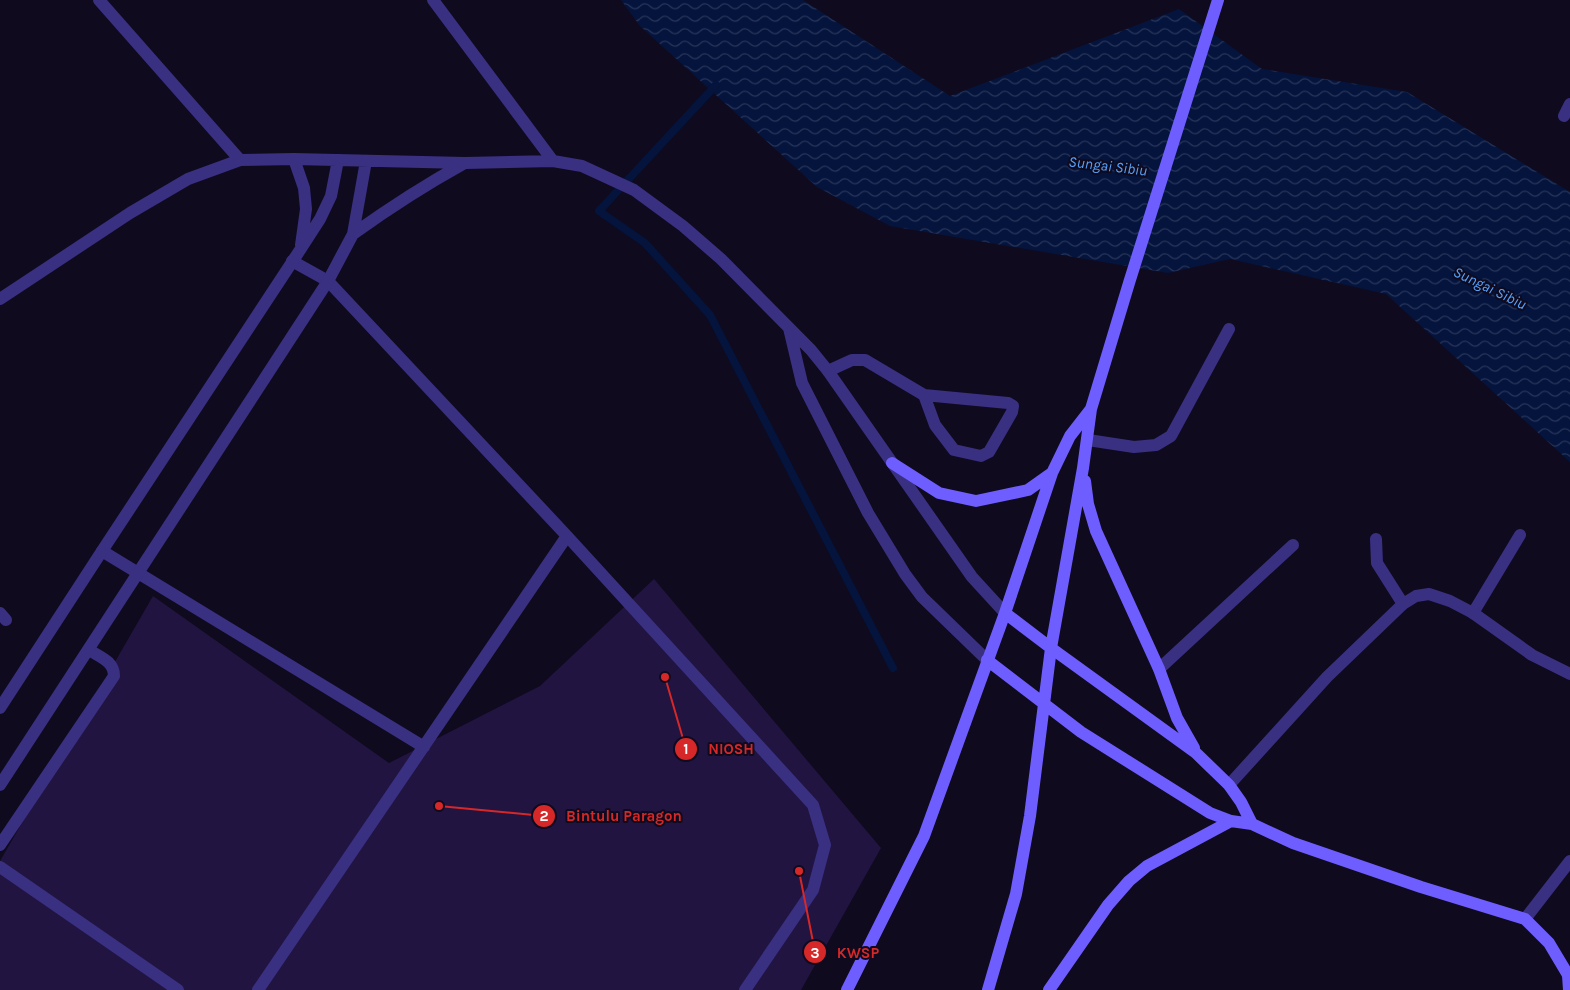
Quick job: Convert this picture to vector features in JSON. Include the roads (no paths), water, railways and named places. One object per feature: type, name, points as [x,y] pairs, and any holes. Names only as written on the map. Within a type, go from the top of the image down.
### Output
[{"type":"main road","points":[[988,990],[1016,894],[1030,816],[1051,648],[1088,440],[1091,409],[1217,5]]},
{"type":"main road","points":[[847,990],[924,836],[1005,613],[1052,473],[1070,436],[1091,409]]},
{"type":"main road","points":[[892,463],[939,493],[976,501],[1028,490],[1052,473]]},
{"type":"main road","points":[[1083,468],[1088,504],[1096,532],[1159,669],[1177,718],[1196,752]]},
{"type":"main road","points":[[1005,613],[1196,752],[1229,785],[1241,802],[1252,824]]},
{"type":"main road","points":[[987,660],[1081,732],[1210,813],[1231,821],[1252,824],[1293,843],[1421,887],[1525,919],[1549,943],[1569,977],[1569,990]]},
{"type":"main road","points":[[1049,990],[1108,905],[1129,881],[1147,866],[1231,821]]},
{"type":"street","points":[[99,0],[240,160]]},
{"type":"street","points":[[437,2],[553,162]]},
{"type":"street","points":[[294,159],[304,188],[306,209],[300,250]]},
{"type":"street","points":[[0,299],[130,213],[188,179],[240,160],[294,159],[466,163],[553,162],[582,166],[634,190],[683,226],[721,259],[811,350],[828,371],[972,577],[1005,613]]},
{"type":"street","points":[[0,708],[320,219],[331,196],[338,160]]},
{"type":"street","points":[[0,786],[328,281],[353,234],[366,161]]},
{"type":"street","points":[[353,234],[434,179],[466,163]]},
{"type":"street","points":[[292,261],[328,281],[568,536],[813,805],[825,845],[813,890],[745,990]]},
{"type":"street","points":[[789,328],[802,383],[868,513],[922,598],[987,660]]},
{"type":"street","points":[[1088,440],[1134,447],[1156,444],[1171,436],[1229,329]]},
{"type":"street","points":[[828,371],[852,360],[865,360],[924,394],[1008,403],[1013,406],[1012,412],[989,452],[980,456],[954,450],[950,446],[934,424],[924,394]]},
{"type":"street","points":[[1473,613],[1520,535]]},
{"type":"street","points":[[258,990],[568,536]]},
{"type":"street","points":[[1376,539],[1377,563],[1403,604]]},
{"type":"street","points":[[1159,669],[1293,545]]},
{"type":"street","points":[[102,551],[424,747]]},
{"type":"street","points":[[1229,785],[1327,677],[1403,604],[1416,596],[1429,594],[1450,601],[1473,613],[1532,655],[1570,674]]},
{"type":"street","points":[[0,845],[114,676],[114,669],[111,664],[89,650]]},
{"type":"street","points":[[1525,919],[1570,861]]},
{"type":"street","points":[[0,867],[178,990]]},
{"type":"water","name":"Sungai Sibiu","points":[[621,0],[803,0],[950,96],[1179,9],[1262,69],[1407,92],[1570,192],[1570,462],[1386,294],[1230,259],[1168,273],[890,226],[817,187],[640,26]]},
{"type":"waterway","points":[[716,85],[599,211],[645,243],[710,315],[893,668]]},
{"type":"place","name":"NIOSH","points":[[665,677]]},
{"type":"place","name":"Bintulu Paragon","points":[[439,806]]},
{"type":"place","name":"KWSP","points":[[799,871]]}]
